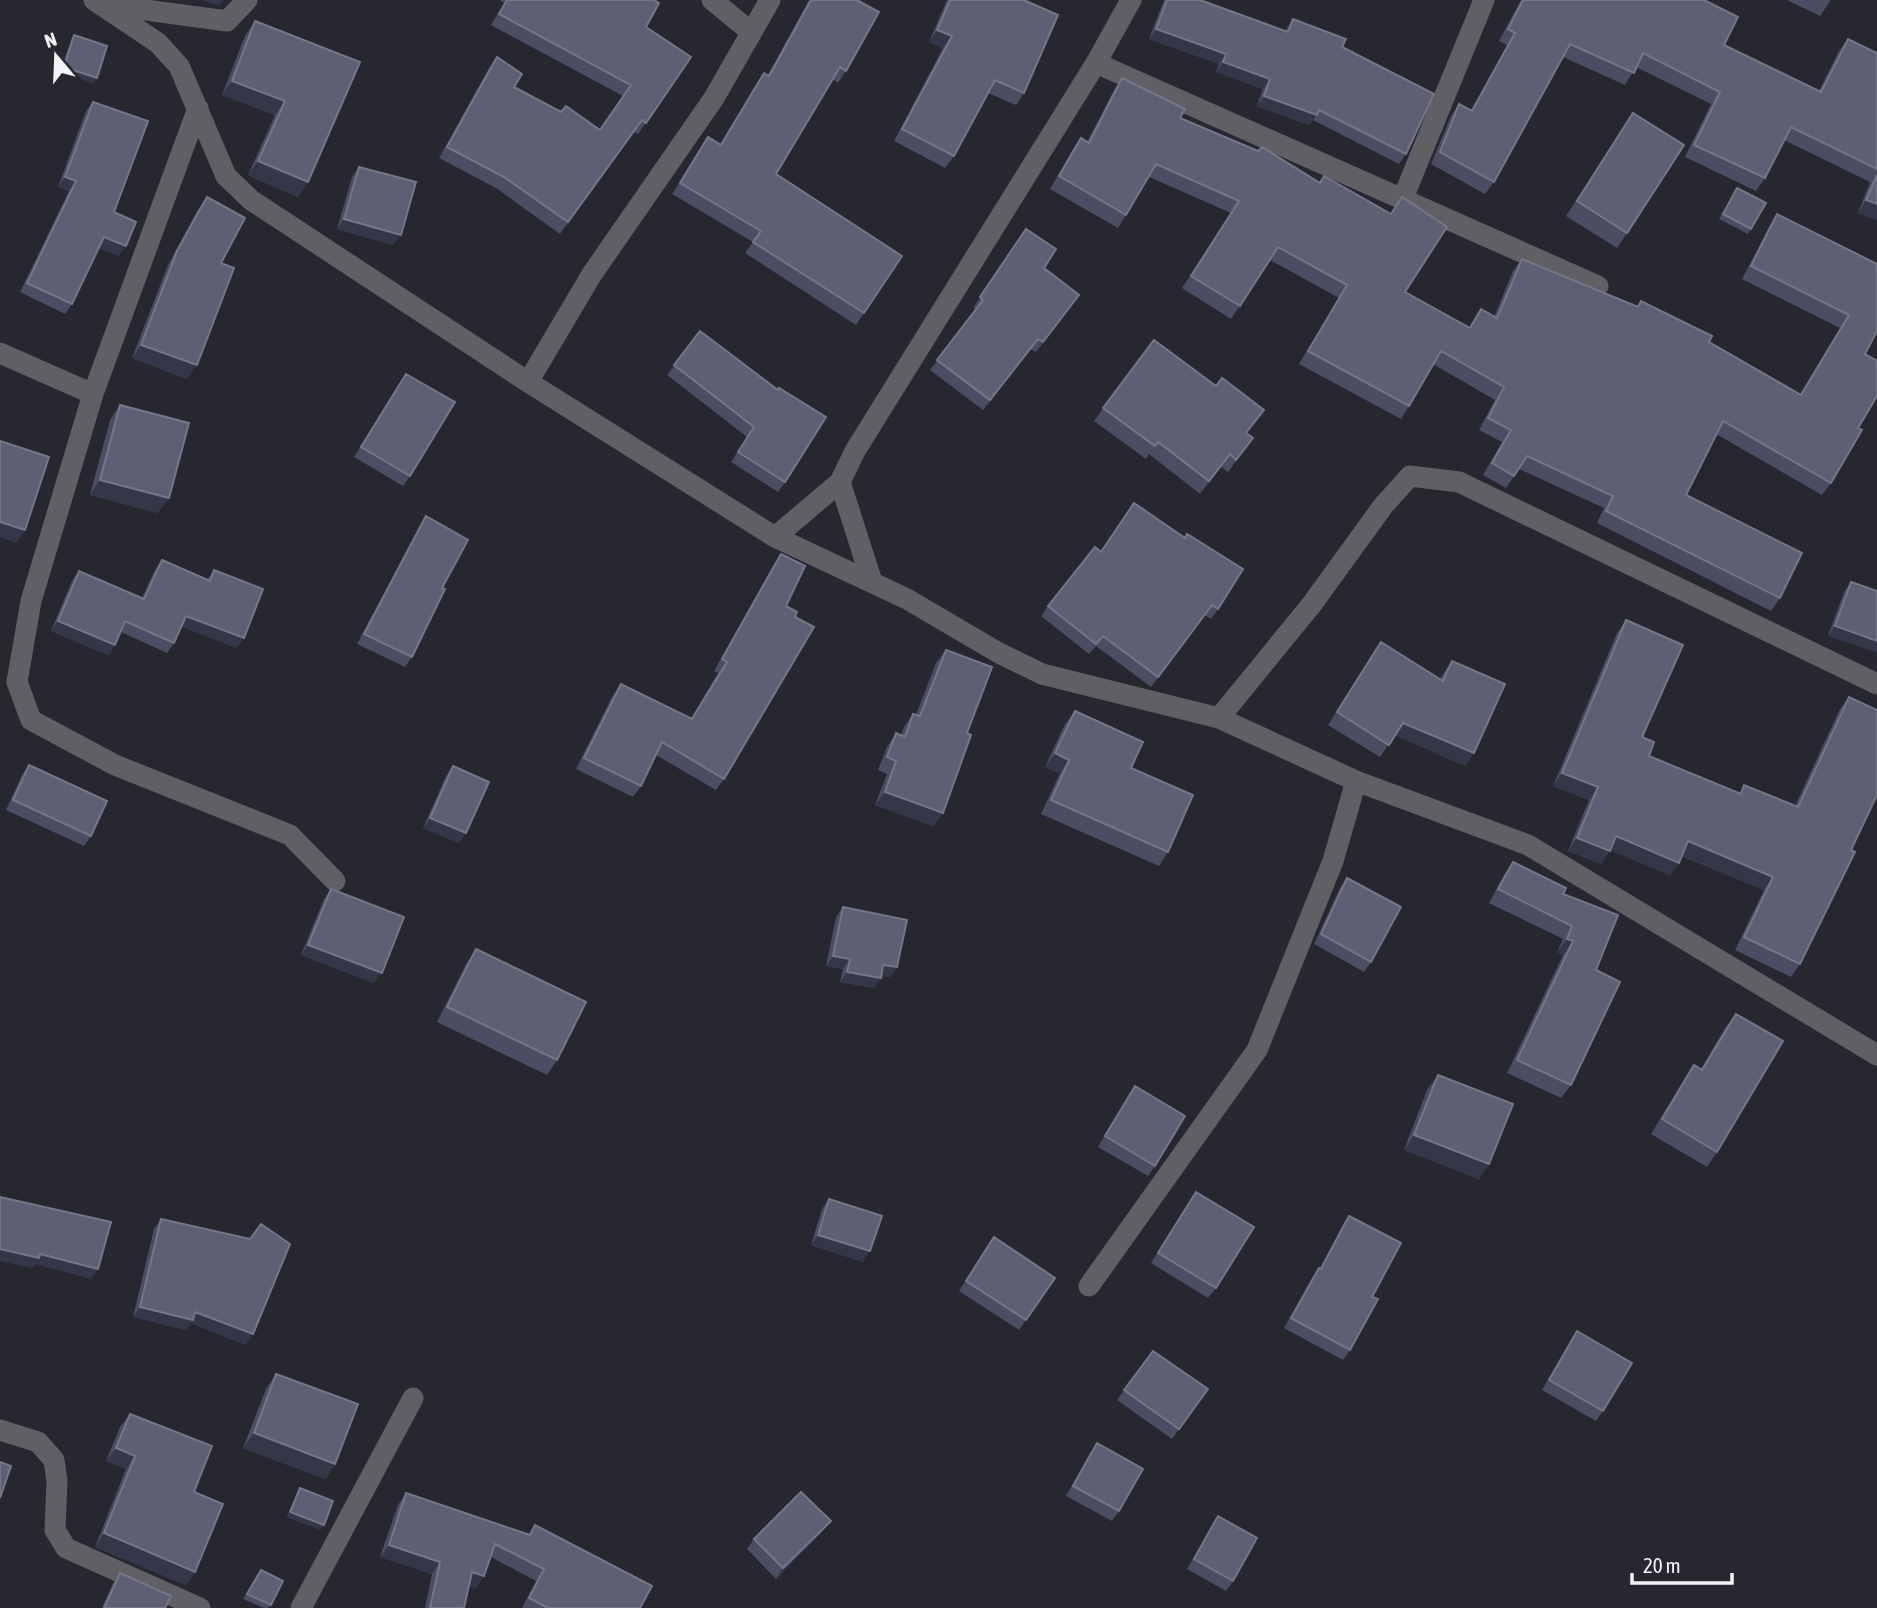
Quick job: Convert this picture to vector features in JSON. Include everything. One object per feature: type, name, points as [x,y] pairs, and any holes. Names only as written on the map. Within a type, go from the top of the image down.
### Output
[{"type":"street","points":[[99,2],[227,21],[247,0]]},
{"type":"street","points":[[712,0],[751,32]]},
{"type":"street","points":[[528,382],[592,274],[715,98],[770,0]]},
{"type":"street","points":[[775,537],[840,482],[881,407],[1097,63],[1131,0]]},
{"type":"street","points":[[1403,198],[1484,0]]},
{"type":"street","points":[[99,2],[159,43],[179,66],[226,176],[251,200],[528,382],[775,537],[872,582],[1042,674],[1219,718],[1356,781],[1528,845],[1876,1052]]},
{"type":"street","points":[[1097,63],[1598,286]]},
{"type":"street","points":[[198,108],[93,394],[31,601],[17,682],[31,720],[116,765],[290,835],[335,881]]},
{"type":"street","points":[[0,353],[93,394]]},
{"type":"street","points":[[1219,718],[1312,604],[1383,506],[1410,476],[1459,482],[1877,684]]},
{"type":"street","points":[[840,482],[872,582]]},
{"type":"street","points":[[1089,1286],[1257,1050],[1333,861],[1356,781]]},
{"type":"street","points":[[301,1608],[413,1398]]},
{"type":"street","points":[[0,1430],[38,1442],[54,1460],[57,1481],[55,1530],[66,1548],[200,1608]]},
{"type":"building","points":[[507,0],[654,0],[659,3],[646,27],[691,57],[646,123],[642,120],[568,222],[504,177],[447,147],[497,57],[522,74],[514,87],[561,112],[566,106],[600,130],[631,85],[499,14]]},
{"type":"building","points":[[811,0],[857,0],[879,12],[846,71],[840,67],[776,174],[902,256],[864,313],[753,242],[761,231],[680,183],[708,137],[721,145],[764,73],[769,76]]},
{"type":"building","points":[[950,0],[1024,0],[1058,15],[1024,93],[995,80],[954,156],[902,129],[952,36],[937,30]]},
{"type":"building","points":[[1167,0],[1200,0],[1288,32],[1293,19],[1346,39],[1342,47],[1434,94],[1406,154],[1319,110],[1317,115],[1264,96],[1270,79],[1223,62],[1226,54],[1156,29]]},
{"type":"building","points":[[1523,0],[1704,0],[1738,17],[1724,45],[1821,92],[1848,39],[1877,53],[1877,169],[1791,127],[1765,178],[1694,145],[1720,92],[1643,53],[1634,73],[1570,44],[1494,182],[1440,152],[1459,104],[1472,111],[1515,33],[1508,29]]},
{"type":"building","points":[[255,21],[360,62],[308,182],[258,161],[285,101],[232,81]]},
{"type":"building","points":[[74,35],[107,46],[97,78],[64,67]]},
{"type":"building","points":[[1122,78],[1185,109],[1180,118],[1258,151],[1262,147],[1320,183],[1324,176],[1391,214],[1402,197],[1447,227],[1405,292],[1470,328],[1481,309],[1497,318],[1522,259],[1638,307],[1641,301],[1712,336],[1709,342],[1801,395],[1849,315],[1751,266],[1777,214],[1877,264],[1877,331],[1865,354],[1877,361],[1877,396],[1858,428],[1862,430],[1831,483],[1723,421],[1686,495],[1802,553],[1780,598],[1606,511],[1613,496],[1527,456],[1514,476],[1492,463],[1511,430],[1488,418],[1504,387],[1441,351],[1409,406],[1308,351],[1347,285],[1278,247],[1240,306],[1191,276],[1239,201],[1156,164],[1126,215],[1059,176],[1081,138],[1089,143]]},
{"type":"building","points":[[93,102],[148,121],[114,212],[136,222],[126,246],[104,237],[72,304],[27,283],[76,181],[65,177]]},
{"type":"building","points":[[1633,113],[1684,145],[1627,233],[1577,201]]},
{"type":"building","points":[[359,167],[416,182],[401,235],[344,219]]},
{"type":"building","points":[[1877,175],[1877,204],[1866,200]]},
{"type":"building","points":[[1737,188],[1766,203],[1751,229],[1723,214]]},
{"type":"building","points":[[207,197],[245,218],[221,263],[234,268],[197,365],[141,345],[177,251]]},
{"type":"building","points":[[1026,229],[1056,249],[1044,268],[1079,295],[1043,342],[1038,339],[990,400],[937,360],[983,300],[980,297]]},
{"type":"building","points":[[700,331],[778,390],[779,388],[826,417],[785,482],[738,452],[754,427],[674,365]]},
{"type":"building","points":[[1154,340],[1216,386],[1222,378],[1264,410],[1246,433],[1253,438],[1236,460],[1230,454],[1209,481],[1158,442],[1155,446],[1103,408]]},
{"type":"building","points":[[406,374],[455,402],[410,476],[361,447]]},
{"type":"building","points":[[120,405],[189,423],[169,498],[100,480]]},
{"type":"building","points":[[0,441],[49,457],[25,530],[0,522]]},
{"type":"building","points":[[1134,503],[1185,538],[1187,534],[1243,569],[1218,609],[1212,605],[1158,677],[1103,636],[1096,644],[1048,606],[1095,547],[1101,552]]},
{"type":"building","points":[[426,516],[468,540],[442,588],[445,589],[412,657],[364,634]]},
{"type":"building","points":[[781,554],[805,566],[786,606],[797,612],[795,617],[814,627],[724,779],[662,742],[641,786],[584,758],[621,684],[692,719],[727,662],[722,659]]},
{"type":"building","points":[[162,560],[210,581],[214,570],[263,589],[244,638],[186,616],[174,643],[125,621],[115,645],[58,621],[79,571],[144,599]]},
{"type":"building","points":[[1851,582],[1877,591],[1877,641],[1835,626]]},
{"type":"building","points":[[1626,620],[1683,645],[1642,737],[1654,742],[1649,756],[1741,794],[1744,785],[1798,807],[1849,697],[1877,710],[1877,795],[1851,850],[1855,852],[1800,964],[1744,937],[1773,877],[1688,841],[1679,863],[1616,836],[1610,851],[1577,838],[1598,787],[1562,773]]},
{"type":"building","points":[[1381,642],[1443,681],[1452,661],[1505,684],[1474,753],[1403,723],[1389,745],[1337,712]]},
{"type":"building","points":[[946,650],[992,667],[967,733],[971,735],[943,813],[885,792],[896,761],[887,757],[896,733],[905,737],[913,714],[920,716]]},
{"type":"building","points":[[1075,711],[1143,742],[1131,768],[1193,795],[1168,852],[1051,800],[1069,760],[1055,753]]},
{"type":"building","points":[[29,765],[107,801],[91,836],[13,800]]},
{"type":"building","points":[[453,766],[489,782],[466,833],[430,818]]},
{"type":"building","points":[[1513,862],[1566,888],[1563,894],[1618,915],[1596,970],[1620,982],[1571,1085],[1517,1060],[1573,941],[1567,939],[1572,926],[1498,889]]},
{"type":"building","points":[[1347,878],[1401,907],[1371,962],[1321,934]]},
{"type":"building","points":[[331,889],[404,917],[382,973],[308,945]]},
{"type":"building","points":[[843,907],[907,920],[897,967],[883,965],[881,978],[847,972],[850,959],[833,956]]},
{"type":"building","points":[[476,949],[586,1002],[557,1060],[447,1007]]},
{"type":"building","points":[[1736,1014],[1783,1041],[1717,1152],[1662,1119],[1694,1065],[1702,1070]]},
{"type":"building","points":[[1438,1075],[1513,1104],[1489,1164],[1414,1135]]},
{"type":"building","points":[[1135,1086],[1185,1116],[1155,1166],[1105,1136]]},
{"type":"building","points":[[1196,1192],[1254,1227],[1216,1288],[1158,1253]]},
{"type":"building","points":[[0,1197],[111,1222],[98,1269],[40,1254],[39,1258],[0,1249]]},
{"type":"building","points":[[829,1199],[882,1216],[870,1251],[818,1235]]},
{"type":"building","points":[[1349,1216],[1401,1243],[1372,1297],[1378,1299],[1350,1350],[1291,1318]]},
{"type":"building","points":[[161,1219],[250,1239],[261,1224],[290,1244],[253,1334],[195,1312],[193,1320],[140,1307]]},
{"type":"building","points":[[994,1237],[1055,1278],[1026,1320],[966,1281]]},
{"type":"building","points":[[1577,1331],[1632,1363],[1603,1411],[1549,1380]]},
{"type":"building","points":[[1153,1351],[1208,1389],[1179,1429],[1124,1390]]},
{"type":"building","points":[[276,1374],[358,1404],[335,1464],[254,1433]]},
{"type":"building","points":[[130,1414],[212,1446],[194,1492],[223,1504],[195,1572],[104,1533],[135,1456],[116,1448]]},
{"type":"building","points":[[1097,1443],[1143,1469],[1119,1511],[1073,1486]]},
{"type":"building","points":[[0,1462],[11,1466],[0,1498]]},
{"type":"building","points":[[300,1488],[333,1501],[324,1525],[290,1512]]},
{"type":"building","points":[[801,1492],[831,1521],[783,1568],[754,1539]]},
{"type":"building","points":[[406,1493],[530,1535],[535,1525],[652,1586],[640,1608],[548,1608],[529,1598],[544,1569],[495,1544],[484,1576],[472,1572],[464,1608],[430,1608],[440,1562],[389,1545]]},
{"type":"building","points":[[1218,1516],[1257,1538],[1233,1581],[1194,1559]]},
{"type":"building","points":[[261,1570],[283,1581],[271,1605],[247,1594]]},
{"type":"building","points":[[120,1573],[171,1596],[165,1608],[104,1608]]}]
